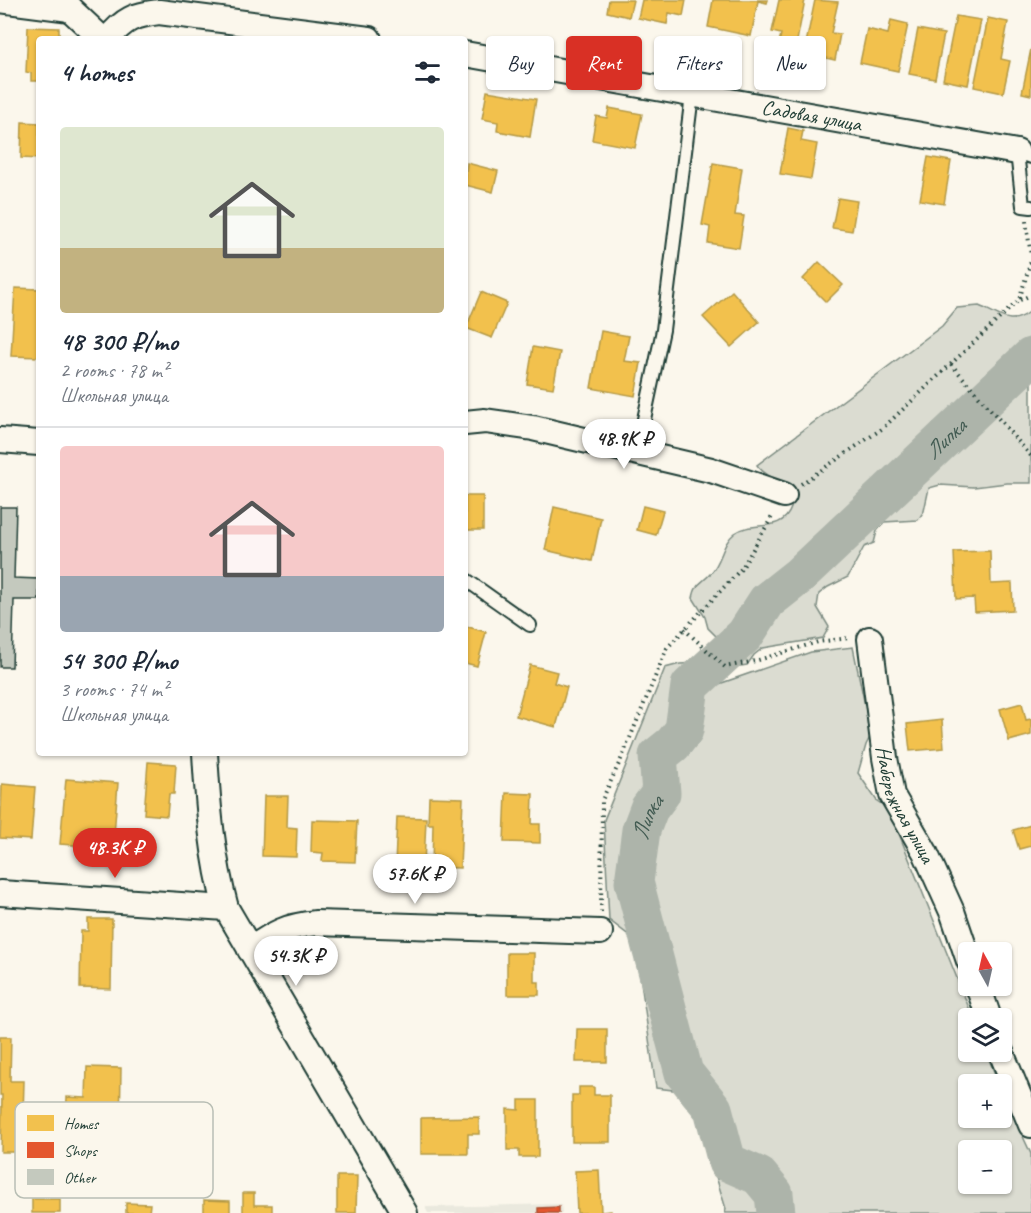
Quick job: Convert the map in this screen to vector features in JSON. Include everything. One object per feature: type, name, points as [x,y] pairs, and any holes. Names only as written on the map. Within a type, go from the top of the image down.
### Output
[{"type":"street","points":[[0,0],[67,5],[99,36]]},
{"type":"street","points":[[111,36],[120,25],[138,14],[159,12],[346,36]]},
{"type":"street","name":"Садовая улица","points":[[468,55],[1024,155]]},
{"type":"street","points":[[468,423],[485,421],[533,428],[711,470],[784,495]]},
{"type":"street","points":[[0,440],[36,443]]},
{"type":"street","name":"Набережная улица","points":[[870,639],[892,795],[925,852],[953,914],[963,942]]},
{"type":"street","points":[[205,756],[207,797],[217,875],[226,908],[405,1213]]},
{"type":"street","points":[[0,892],[226,908]]},
{"type":"street","points":[[250,950],[270,936],[293,925],[316,923],[600,932]]},
{"type":"street","points":[[1004,1062],[1031,1125]]},
{"type":"lane","points":[[637,452],[663,330],[692,95]]},
{"type":"lane","points":[[1024,155],[1027,206]]},
{"type":"lane","points":[[468,581],[530,625]]},
{"type":"path","points":[[1027,206],[1031,256]]},
{"type":"path","points":[[1019,300],[1031,261]]},
{"type":"path","points":[[600,932],[602,800],[667,648],[742,568],[784,495],[883,428],[1019,300],[1031,295]]},
{"type":"path","points":[[951,364],[1031,456]]},
{"type":"path","points":[[684,629],[725,667],[755,661],[818,642],[843,638],[870,639]]},
{"type":"shaded area","points":[[979,306],[1010,319],[1017,319],[1031,311],[1031,483],[974,487],[940,485],[929,488],[924,511],[918,520],[884,522],[877,531],[874,543],[864,547],[848,577],[819,594],[817,607],[829,627],[823,638],[763,648],[747,665],[735,666],[726,661],[721,655],[724,644],[708,628],[705,617],[693,598],[698,586],[715,568],[727,542],[735,533],[742,529],[781,521],[791,508],[793,498],[786,486],[766,474],[757,465],[942,326],[957,308]]},
{"type":"shaded area","points":[[853,647],[871,735],[858,773],[877,801],[889,809],[958,981],[958,996],[964,996],[969,1008],[958,1008],[958,1062],[990,1062],[995,1074],[958,1074],[958,1128],[1012,1128],[1012,1113],[1031,1154],[1031,1213],[725,1213],[726,1209],[690,1092],[656,1088],[635,940],[609,920],[604,820],[665,668],[697,663],[713,686],[811,652]]},
{"type":"shaded area","points":[[561,1204],[562,1213],[428,1213],[425,1207]]},
{"type":"building: Homes","points":[[609,0],[633,0],[629,17],[607,12]]},
{"type":"building: Homes","points":[[642,0],[686,0],[683,16],[669,13],[667,24],[638,18]]},
{"type":"building: Homes","points":[[713,0],[768,0],[767,3],[758,1],[751,36],[708,27]]},
{"type":"building: Homes","points":[[779,0],[805,0],[798,36],[781,36],[781,34],[772,32]]},
{"type":"building: Homes","points":[[815,0],[838,2],[831,33],[840,34],[835,60],[826,58],[826,36],[808,36]]},
{"type":"building: Homes","points":[[956,16],[981,20],[968,85],[943,80]]},
{"type":"building: Homes","points":[[988,18],[1008,22],[1001,59],[1010,61],[1003,93],[974,87]]},
{"type":"building: Homes","points":[[891,20],[908,24],[898,71],[860,63],[867,29],[888,34]]},
{"type":"building: Homes","points":[[28,27],[59,28],[59,36],[36,36],[36,81],[31,81],[31,73],[26,72]]},
{"type":"building: Homes","points":[[918,29],[944,34],[935,79],[909,74]]},
{"type":"building: Homes","points":[[1031,49],[1031,95],[1022,93]]},
{"type":"building: Homes","points":[[487,91],[536,99],[530,137],[497,131],[498,122],[482,119]]},
{"type":"building: Homes","points":[[609,108],[642,114],[635,148],[592,140],[596,116],[607,118]]},
{"type":"building: Homes","points":[[22,122],[36,123],[36,159],[21,158]]},
{"type":"building: Homes","points":[[788,128],[803,131],[801,141],[817,144],[811,179],[780,174]]},
{"type":"building: Homes","points":[[928,157],[951,161],[944,204],[920,200]]},
{"type":"building: Homes","points":[[468,163],[498,171],[493,192],[468,186]]},
{"type":"building: Homes","points":[[713,163],[742,168],[735,215],[744,216],[739,248],[708,243],[710,227],[702,225]]},
{"type":"building: Homes","points":[[838,198],[857,201],[852,231],[832,228]]},
{"type":"building: Homes","points":[[819,262],[843,285],[826,302],[803,279]]},
{"type":"building: Homes","points":[[15,288],[36,289],[36,357],[11,356]]},
{"type":"building: Homes","points":[[732,291],[759,322],[731,347],[703,317]]},
{"type":"building: Homes","points":[[481,292],[507,303],[492,338],[468,329],[468,323]]},
{"type":"building: Homes","points":[[601,331],[629,336],[624,361],[641,363],[635,396],[591,388]]},
{"type":"building: Homes","points":[[533,347],[560,352],[553,388],[527,384]]},
{"type":"building: Homes","points":[[468,496],[483,496],[483,530],[468,530]]},
{"type":"building: Homes","points":[[643,506],[663,511],[656,535],[637,530]]},
{"type":"building: Homes","points":[[554,507],[601,518],[592,561],[545,550]]},
{"type":"building: Homes","points":[[990,551],[991,584],[1012,583],[1013,610],[975,612],[974,598],[956,599],[954,552]]},
{"type":"building: Homes","points":[[468,627],[486,632],[477,666],[468,664]]},
{"type":"building: Homes","points":[[530,665],[557,672],[554,683],[567,687],[556,727],[516,716]]},
{"type":"building: Homes","points":[[1022,703],[1026,720],[1031,719],[1031,735],[1009,741],[1000,709]]},
{"type":"building: Homes","points":[[942,720],[944,748],[910,751],[907,724]]},
{"type":"building: Homes","points":[[148,762],[176,764],[174,794],[169,794],[167,816],[144,814]]},
{"type":"building: Homes","points":[[66,779],[118,783],[113,848],[60,844]]},
{"type":"building: Homes","points":[[2,784],[35,787],[31,840],[0,838]]},
{"type":"building: Homes","points":[[506,793],[533,794],[532,824],[540,824],[540,843],[504,842]]},
{"type":"building: Homes","points":[[264,796],[288,796],[287,827],[297,828],[296,857],[262,856]]},
{"type":"building: Homes","points":[[429,797],[463,798],[460,868],[432,867],[433,824],[428,824]]},
{"type":"building: Homes","points":[[397,817],[426,818],[424,866],[395,865]]},
{"type":"building: Homes","points":[[312,820],[357,821],[355,862],[322,861],[323,853],[311,852]]},
{"type":"building: Homes","points":[[1031,825],[1031,846],[1019,849],[1013,830]]},
{"type":"building: Homes","points":[[88,919],[112,919],[111,989],[80,988],[81,931],[88,931]]},
{"type":"building: Homes","points":[[507,953],[534,953],[534,982],[539,982],[539,995],[507,995]]},
{"type":"building: Homes","points":[[577,1029],[607,1029],[607,1062],[576,1062]]},
{"type":"building: Homes","points":[[0,1037],[11,1037],[10,1081],[24,1081],[23,1102],[15,1102],[15,1152],[1,1152],[2,1095],[0,1095]]},
{"type":"building: Homes","points":[[87,1067],[121,1068],[120,1102],[67,1102],[67,1097],[86,1098]]},
{"type":"building: Homes","points":[[579,1087],[594,1087],[594,1095],[610,1095],[610,1142],[572,1142],[572,1095],[579,1095]]},
{"type":"building: Homes","points":[[519,1100],[538,1100],[538,1157],[519,1157],[519,1150],[507,1150],[507,1109],[519,1110]]},
{"type":"building: Homes","points":[[479,1117],[479,1134],[468,1134],[468,1154],[421,1154],[421,1118]]},
{"type":"building: Homes","points":[[599,1170],[601,1212],[611,1211],[611,1213],[577,1213],[575,1171]]},
{"type":"building: Homes","points":[[337,1176],[357,1176],[356,1213],[337,1213]]},
{"type":"building: Homes","points":[[243,1193],[254,1193],[254,1205],[272,1205],[272,1213],[243,1213]]},
{"type":"building: Homes","points":[[32,1199],[60,1199],[60,1213],[32,1213]]},
{"type":"building: Homes","points":[[204,1200],[230,1201],[230,1213],[204,1213]]},
{"type":"building: Homes","points":[[126,1203],[150,1204],[149,1213],[126,1213]]},
{"type":"building: Shops","points":[[559,1207],[559,1213],[538,1213],[538,1208]]},
{"type":"building: Other","points":[[0,507],[16,507],[14,578],[36,579],[36,600],[14,600],[12,667],[0,667]]},
{"type":"waterway","name":"Липка","points":[[776,1213],[774,1194],[759,1176],[727,1162],[713,1109],[684,1073],[634,882],[641,830],[649,809],[661,793],[658,756],[673,744],[684,730],[690,686],[745,635],[767,601],[800,575],[1031,357]]}]
